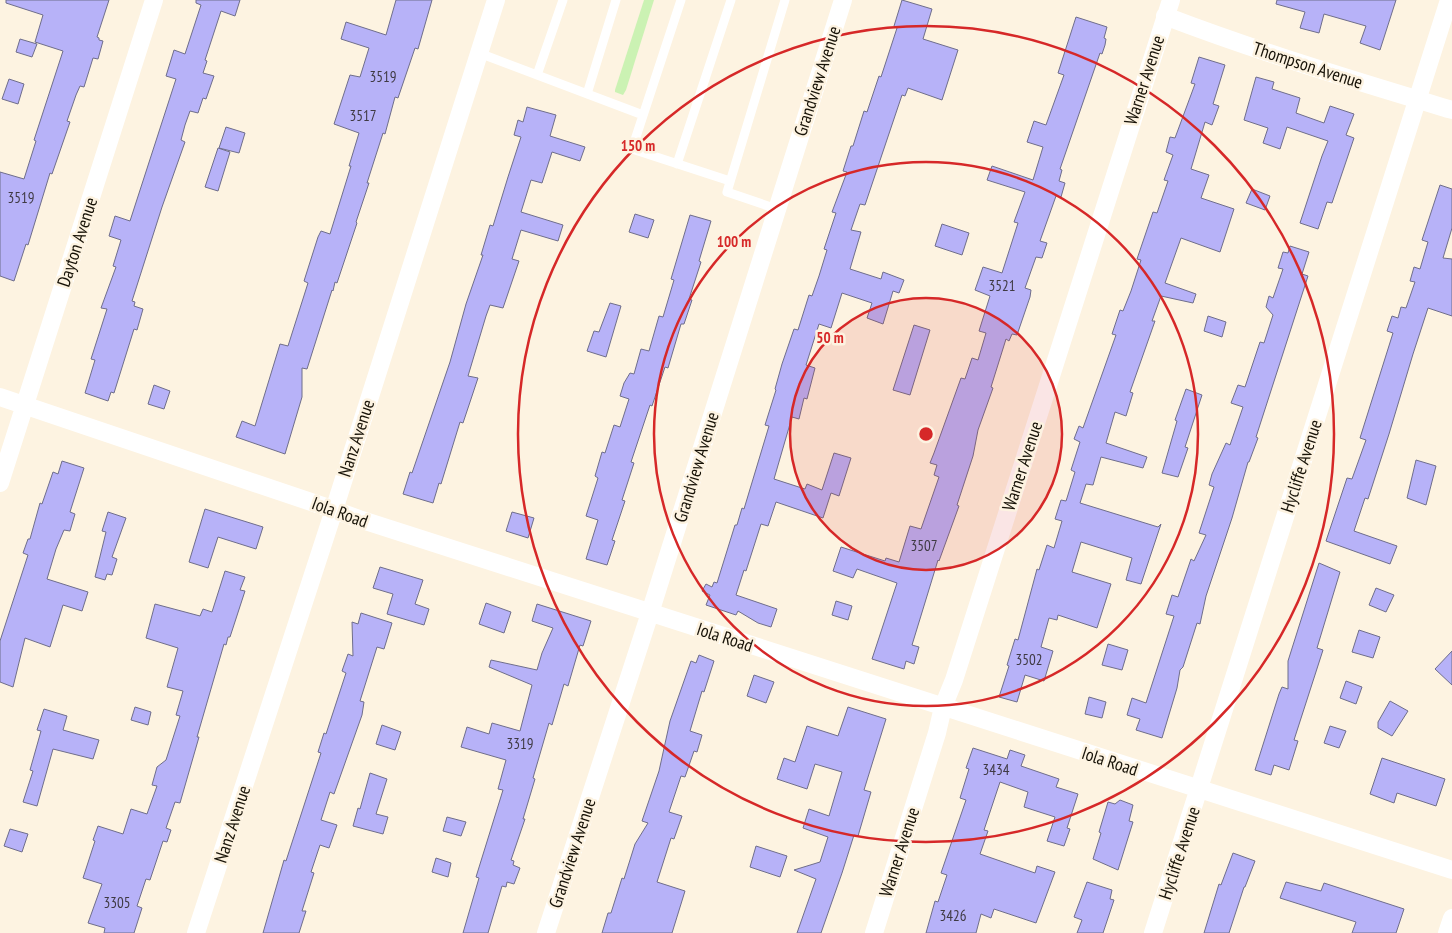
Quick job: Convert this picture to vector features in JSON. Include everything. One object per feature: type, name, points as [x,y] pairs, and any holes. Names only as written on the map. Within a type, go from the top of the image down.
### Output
[{"type":"street","name":"Dayton Avenue","points":[[0,483],[154,0]]},
{"type":"street","name":"Nanz Avenue","points":[[196,933],[334,510],[496,0]]},
{"type":"street","name":"Grandview Avenue","points":[[546,933],[650,613],[843,0]]},
{"type":"street","name":"Hycliffe Avenue","points":[[1153,933],[1449,0]]},
{"type":"street","name":"Thompson Avenue","points":[[1168,8],[1210,33],[1452,110]]},
{"type":"street","name":"Warner Avenue","points":[[874,933],[944,707],[1168,8]]},
{"type":"street","name":"Iola Road","points":[[0,397],[368,522],[1452,870]]},
{"type":"street","points":[[1447,933],[1452,918]]},
{"type":"lane","points":[[537,75],[563,0]]},
{"type":"lane","points":[[587,94],[616,0]]},
{"type":"lane","points":[[681,0],[632,149],[730,181]]},
{"type":"lane","points":[[677,164],[731,0]]},
{"type":"lane","points":[[777,209],[726,192],[786,0]]},
{"type":"lane","points":[[479,54],[643,115]]},
{"type":"green space","points":[[644,0],[654,0],[623,95],[615,92],[615,90]]},
{"type":"building","points":[[6,0],[109,0],[97,37],[103,41],[98,59],[93,58],[84,87],[80,86],[76,95],[67,121],[70,122],[52,174],[50,173],[28,245],[26,244],[14,281],[0,276],[0,172],[24,179],[36,141],[34,140],[63,51],[35,42],[43,15],[6,3]]},
{"type":"building","points":[[196,0],[240,0],[235,16],[221,11],[205,60],[207,61],[203,73],[214,76],[206,99],[203,98],[198,113],[190,111],[185,125],[181,140],[185,142],[132,301],[135,302],[134,306],[143,309],[137,330],[134,329],[114,393],[111,392],[108,401],[85,393],[95,360],[91,359],[107,309],[101,308],[116,267],[113,266],[121,240],[109,236],[115,216],[130,221],[176,79],[166,76],[174,50],[185,54],[201,5],[196,3]]},
{"type":"building","points":[[396,0],[432,0],[418,49],[415,48],[398,98],[395,97],[385,134],[383,133],[367,183],[369,183],[357,223],[337,283],[335,282],[332,290],[307,369],[302,368],[302,397],[285,454],[236,437],[242,421],[255,426],[280,344],[288,346],[308,283],[304,281],[318,237],[321,231],[330,234],[351,166],[349,166],[359,133],[334,124],[350,75],[360,77],[369,48],[341,39],[346,22],[386,35]]},
{"type":"building","points":[[902,0],[932,9],[923,39],[958,50],[942,100],[908,88],[905,96],[902,95],[865,205],[860,204],[851,230],[861,232],[850,269],[881,279],[883,272],[904,280],[899,293],[893,291],[883,324],[867,318],[872,303],[842,293],[831,328],[819,324],[806,365],[815,368],[807,399],[804,398],[799,419],[792,417],[774,479],[805,489],[807,484],[822,490],[834,453],[851,458],[839,496],[831,493],[823,518],[776,502],[768,526],[761,524],[736,595],[777,609],[771,627],[758,623],[738,611],[736,615],[706,605],[710,595],[702,591],[706,584],[712,587],[714,582],[717,583],[735,525],[737,525],[742,508],[744,509],[769,426],[765,425],[782,364],[794,329],[798,330],[809,295],[812,296],[819,276],[827,250],[824,249],[836,213],[832,212],[847,172],[843,171],[864,111],[867,112],[879,76],[881,77],[897,28],[894,26]]},
{"type":"building","points":[[1277,0],[1396,0],[1380,50],[1360,43],[1366,26],[1324,14],[1319,33],[1300,28],[1305,12],[1276,4]]},
{"type":"building","points":[[1076,17],[1107,27],[1104,38],[1106,39],[1105,45],[1102,54],[1100,53],[1060,169],[1062,170],[1059,181],[1065,183],[1061,197],[1056,196],[1040,241],[1047,243],[1042,258],[1036,257],[1025,288],[1031,290],[1030,297],[1017,335],[1012,334],[1009,341],[1006,339],[991,387],[993,388],[978,430],[973,456],[957,505],[959,506],[938,560],[912,645],[919,647],[914,664],[906,661],[904,669],[872,659],[897,583],[857,569],[853,578],[833,571],[841,547],[885,561],[886,558],[899,562],[910,526],[921,529],[939,477],[934,475],[937,465],[930,463],[961,378],[965,379],[972,358],[978,360],[986,333],[979,331],[990,296],[975,290],[983,267],[1002,273],[1018,223],[1014,222],[1025,192],[987,180],[992,166],[1033,180],[1043,147],[1027,142],[1034,121],[1046,125],[1064,75],[1058,73]]},
{"type":"building","points":[[20,39],[37,44],[32,57],[16,52]]},
{"type":"building","points":[[1199,57],[1225,65],[1213,104],[1219,106],[1212,125],[1205,122],[1191,169],[1209,175],[1201,198],[1234,209],[1220,252],[1181,238],[1165,283],[1196,294],[1193,303],[1161,296],[1152,321],[1155,321],[1130,392],[1133,393],[1126,416],[1115,412],[1106,443],[1147,457],[1143,468],[1101,457],[1093,485],[1086,484],[1080,503],[1158,527],[1161,524],[1141,584],[1126,580],[1132,558],[1081,542],[1072,572],[1111,584],[1097,628],[1058,615],[1057,620],[1049,618],[1041,647],[1053,651],[1044,681],[1025,675],[1017,702],[999,697],[1015,639],[1018,640],[1037,569],[1039,570],[1047,545],[1054,548],[1062,521],[1055,519],[1061,500],[1066,501],[1075,472],[1071,470],[1080,442],[1074,439],[1079,426],[1083,428],[1116,335],[1112,334],[1120,310],[1123,311],[1131,291],[1141,260],[1137,259],[1153,212],[1157,213],[1168,181],[1164,180],[1173,155],[1166,152],[1170,137],[1175,138],[1195,84],[1191,83]]},
{"type":"building","points":[[1256,77],[1274,82],[1272,89],[1300,98],[1296,113],[1324,123],[1330,106],[1354,114],[1346,135],[1354,138],[1332,203],[1327,202],[1318,229],[1300,223],[1328,141],[1287,127],[1280,149],[1263,143],[1268,128],[1244,120]]},
{"type":"building","points":[[9,79],[24,84],[18,104],[2,99]]},
{"type":"building","points":[[527,107],[556,115],[550,136],[585,147],[580,161],[552,152],[542,183],[531,180],[521,212],[563,225],[558,241],[521,230],[512,259],[519,261],[503,308],[490,305],[486,316],[468,376],[478,378],[463,423],[460,422],[441,484],[439,483],[433,503],[403,494],[450,362],[466,304],[483,255],[481,255],[490,225],[493,226],[521,137],[514,135],[518,120],[523,122]]},
{"type":"building","points":[[226,127],[245,133],[239,153],[219,148]]},
{"type":"building","points":[[218,148],[230,152],[218,191],[205,187]]},
{"type":"building","points":[[1440,185],[1452,189],[1452,228],[1443,258],[1452,259],[1452,316],[1428,308],[1368,499],[1365,498],[1354,531],[1397,546],[1390,564],[1326,541],[1347,478],[1352,479],[1366,440],[1360,438],[1393,333],[1387,331],[1392,316],[1398,318],[1401,307],[1406,308],[1415,282],[1410,281],[1414,267],[1420,269],[1428,242],[1422,240]]},
{"type":"building","points":[[1252,189],[1270,196],[1265,210],[1246,203]]},
{"type":"building","points":[[635,214],[654,220],[648,238],[629,232]]},
{"type":"building","points":[[690,215],[711,221],[699,261],[701,262],[689,299],[692,300],[684,324],[681,324],[668,368],[665,367],[652,406],[650,405],[631,462],[634,463],[622,500],[625,501],[612,540],[615,541],[607,565],[586,559],[598,520],[586,516],[598,478],[595,476],[602,452],[605,453],[614,425],[620,427],[629,399],[620,396],[624,383],[630,373],[634,374],[641,349],[649,351],[659,316],[663,317],[674,280],[671,279]]},
{"type":"building","points":[[942,224],[969,233],[962,255],[935,246]]},
{"type":"building","points":[[1290,246],[1309,252],[1302,274],[1308,276],[1256,437],[1258,438],[1248,462],[1206,596],[1200,624],[1197,623],[1183,667],[1180,670],[1177,688],[1162,738],[1136,730],[1140,719],[1127,715],[1132,698],[1146,703],[1174,616],[1166,614],[1172,595],[1178,597],[1191,559],[1194,561],[1206,535],[1199,533],[1214,487],[1209,485],[1212,474],[1226,443],[1230,445],[1243,407],[1231,403],[1238,385],[1245,387],[1260,342],[1264,343],[1273,315],[1266,307],[1269,296],[1273,298],[1283,269],[1278,268],[1283,252],[1288,253]]},
{"type":"building","points":[[610,303],[621,306],[606,357],[587,351],[594,331],[599,332]]},
{"type":"building","points":[[1208,316],[1226,322],[1222,337],[1204,331]]},
{"type":"building","points":[[914,325],[930,330],[910,395],[893,390]]},
{"type":"building","points":[[154,385],[170,391],[164,409],[148,404]]},
{"type":"building","points":[[1186,389],[1202,395],[1185,447],[1188,448],[1178,477],[1162,473],[1177,421],[1175,420]]},
{"type":"building","points":[[1416,460],[1436,466],[1426,505],[1407,498]]},
{"type":"building","points":[[62,461],[84,468],[70,512],[75,514],[70,531],[64,530],[47,579],[88,592],[82,611],[63,605],[50,647],[25,638],[13,687],[0,682],[0,641],[28,555],[23,553],[28,539],[30,539],[40,503],[42,504],[53,472],[58,474]]},
{"type":"building","points":[[205,509],[263,527],[256,549],[218,537],[208,568],[189,562]]},
{"type":"building","points":[[108,512],[126,518],[112,557],[117,559],[112,575],[107,574],[105,580],[95,577],[106,532],[102,531]]},
{"type":"building","points":[[512,512],[534,518],[528,538],[506,531]]},
{"type":"building","points":[[1319,563],[1340,572],[1317,648],[1323,650],[1294,740],[1298,741],[1289,770],[1274,765],[1271,775],[1255,770],[1279,694],[1282,687],[1288,689],[1288,661]]},
{"type":"building","points":[[380,567],[423,580],[415,604],[429,609],[424,625],[387,614],[393,594],[373,588]]},
{"type":"building","points":[[225,571],[245,577],[240,590],[245,591],[230,637],[228,637],[226,645],[224,644],[180,803],[175,802],[166,828],[171,830],[167,842],[163,841],[150,880],[146,879],[137,906],[142,908],[134,933],[104,933],[105,928],[88,923],[102,884],[83,878],[95,841],[93,840],[98,826],[123,834],[131,809],[147,814],[157,786],[152,785],[157,767],[166,760],[180,716],[176,715],[183,691],[167,687],[178,648],[146,638],[155,604],[200,616],[203,609],[212,612]]},
{"type":"building","points":[[1376,588],[1394,595],[1386,612],[1369,605]]},
{"type":"building","points":[[836,601],[852,606],[848,620],[832,615]]},
{"type":"building","points":[[486,603],[511,612],[504,633],[479,624]]},
{"type":"building","points":[[537,604],[591,621],[583,646],[580,645],[568,686],[564,684],[552,725],[549,723],[533,778],[535,779],[523,819],[525,819],[511,860],[514,861],[513,865],[520,868],[514,884],[507,882],[506,887],[502,886],[488,933],[463,933],[479,878],[476,877],[503,790],[498,789],[506,760],[461,747],[467,727],[489,734],[492,723],[520,731],[532,685],[489,667],[491,660],[537,670],[553,628],[532,621]]},
{"type":"building","points":[[361,613],[392,623],[384,649],[377,647],[360,701],[364,702],[362,715],[334,794],[330,792],[321,820],[337,825],[329,848],[320,845],[311,872],[314,873],[302,911],[306,911],[299,933],[263,933],[284,860],[286,861],[321,753],[318,752],[324,733],[326,734],[346,673],[342,671],[348,654],[353,656],[352,622],[358,624]]},
{"type":"building","points":[[1359,630],[1380,637],[1373,658],[1352,652]]},
{"type":"building","points":[[1108,644],[1128,650],[1122,670],[1102,665]]},
{"type":"building","points":[[1452,651],[1452,685],[1435,669]]},
{"type":"building","points":[[699,655],[714,661],[704,692],[702,691],[690,731],[702,735],[697,752],[694,751],[685,777],[681,776],[669,812],[682,816],[674,839],[671,838],[657,882],[685,891],[672,933],[602,933],[608,913],[611,913],[622,878],[624,879],[635,844],[648,823],[642,821],[659,771],[670,721],[691,661],[696,663]]},
{"type":"building","points":[[754,675],[774,682],[766,703],[747,696]]},
{"type":"building","points":[[1346,681],[1362,687],[1356,704],[1340,698]]},
{"type":"building","points":[[1089,697],[1106,702],[1102,718],[1085,714]]},
{"type":"building","points":[[1390,701],[1408,711],[1392,736],[1378,728],[1378,722]]},
{"type":"building","points":[[135,707],[151,712],[148,725],[131,720]]},
{"type":"building","points":[[848,707],[886,719],[864,790],[871,792],[858,836],[854,835],[821,933],[797,933],[816,879],[794,870],[820,862],[828,837],[803,828],[809,809],[829,816],[842,772],[815,764],[807,789],[777,779],[784,758],[795,762],[807,726],[838,736]]},
{"type":"building","points":[[44,709],[67,716],[63,730],[99,740],[93,759],[53,749],[37,806],[23,802],[33,771],[30,770],[41,731],[37,730]]},
{"type":"building","points":[[382,725],[401,732],[395,750],[376,744]]},
{"type":"building","points":[[1330,726],[1346,731],[1339,748],[1324,743]]},
{"type":"building","points":[[973,748],[1007,759],[1010,750],[1025,755],[1021,766],[1059,779],[1056,787],[1078,794],[1067,828],[1070,829],[1064,846],[1047,841],[1055,817],[1024,807],[1028,792],[1000,782],[984,830],[988,831],[980,854],[1035,873],[1037,866],[1055,872],[1036,923],[994,909],[991,918],[981,914],[976,933],[926,933],[935,901],[938,902],[947,875],[941,873],[966,800],[960,798],[969,769],[966,768]]},
{"type":"building","points":[[1382,758],[1445,779],[1436,806],[1397,793],[1394,803],[1370,794]]},
{"type":"building","points":[[370,773],[387,779],[376,814],[388,817],[383,834],[353,826]]},
{"type":"building","points":[[1120,800],[1133,805],[1129,821],[1133,822],[1118,870],[1093,859],[1108,802],[1115,804]]},
{"type":"building","points":[[447,817],[466,822],[461,836],[443,831]]},
{"type":"building","points":[[10,829],[28,834],[22,852],[4,846]]},
{"type":"building","points":[[756,846],[787,856],[780,877],[750,867]]},
{"type":"building","points":[[1233,853],[1255,861],[1244,887],[1229,933],[1204,933],[1219,884],[1221,885]]},
{"type":"building","points":[[436,858],[451,863],[448,877],[432,872]]},
{"type":"building","points":[[1087,882],[1112,890],[1110,899],[1114,900],[1103,933],[1077,933],[1082,920],[1074,917]]},
{"type":"building","points":[[1286,882],[1321,891],[1324,883],[1404,909],[1396,933],[1352,933],[1356,922],[1280,898]]}]
